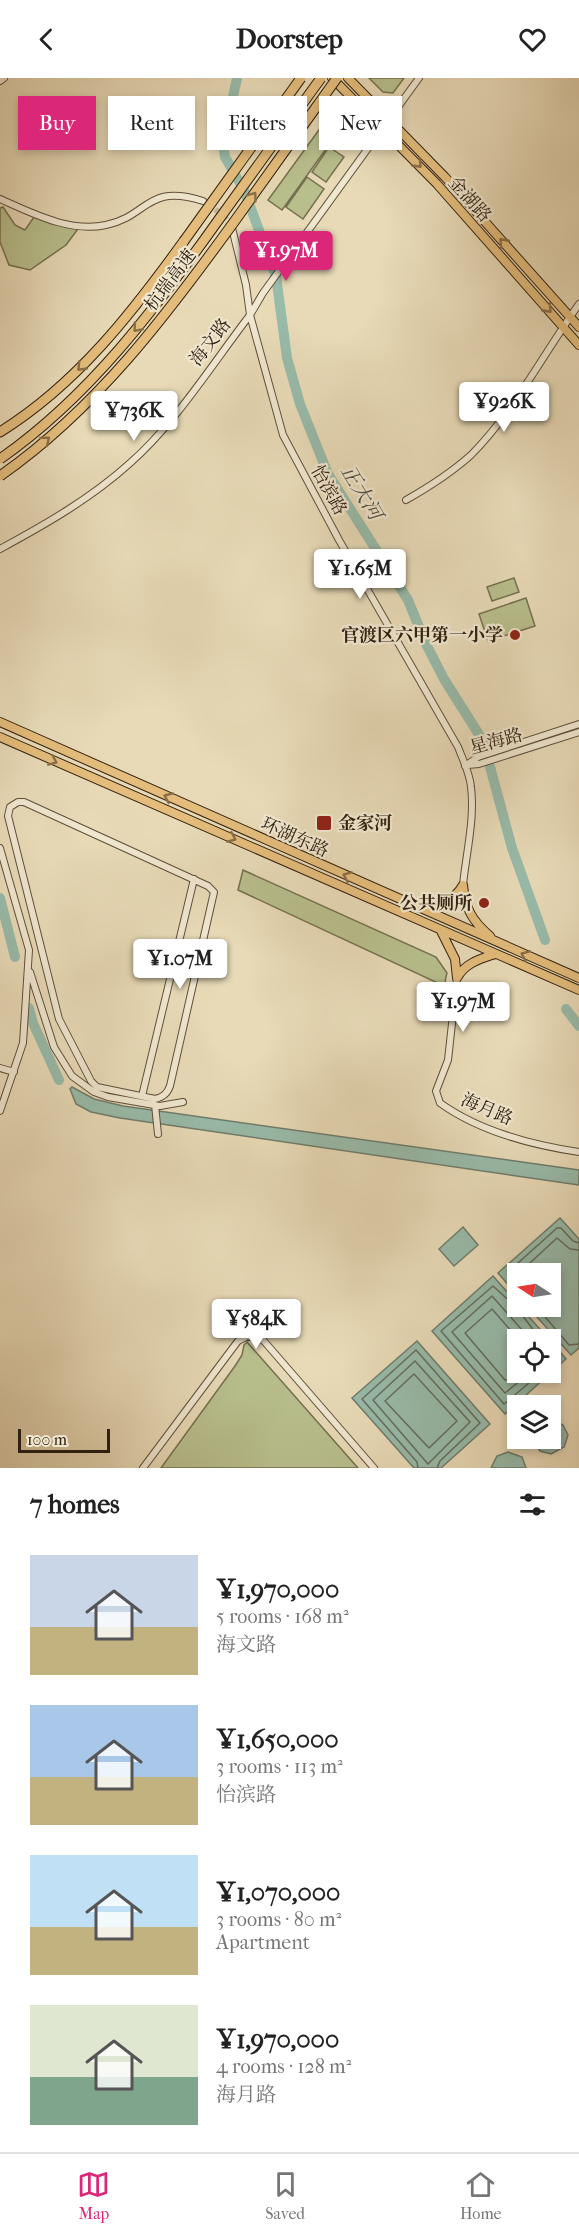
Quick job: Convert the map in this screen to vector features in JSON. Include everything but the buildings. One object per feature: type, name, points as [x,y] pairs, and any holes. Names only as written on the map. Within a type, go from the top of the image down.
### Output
[{"type":"highway","points":[[0,432],[44,402],[87,361],[129,314],[301,78]]},
{"type":"highway","name":"杭瑞高速","points":[[0,459],[53,416],[129,338],[172,284],[321,78]]},
{"type":"highway","name":"杭瑞高速","points":[[0,476],[62,426],[139,347],[198,272],[337,78]]},
{"type":"main road","name":"金湖路","points":[[332,78],[350,96]]},
{"type":"main road","name":"金湖路","points":[[348,78],[366,96]]},
{"type":"main road","name":"金湖路","points":[[402,132],[445,177],[579,327]]},
{"type":"main road","name":"金湖路","points":[[402,148],[437,184],[579,345]]},
{"type":"main road","name":"环湖东路","points":[[0,722],[579,978]]},
{"type":"main road","name":"环湖东路","points":[[0,737],[579,990]]},
{"type":"main road","points":[[419,908],[430,908],[451,899],[463,885]]},
{"type":"main road","points":[[463,885],[469,915],[497,943]]},
{"type":"main road","points":[[441,931],[455,958],[457,978]]},
{"type":"main road","points":[[457,978],[461,970],[475,961],[495,954]]},
{"type":"street","points":[[0,81],[4,78]]},
{"type":"street","name":"海文路","points":[[402,101],[419,78]]},
{"type":"street","name":"海文路","points":[[0,549],[72,509],[130,463],[173,417],[250,315],[366,150]]},
{"type":"street","points":[[0,198],[52,220],[87,227],[113,223],[155,198],[190,197],[203,201]]},
{"type":"street","name":"怡滨路","points":[[232,228],[246,285],[250,315],[283,435],[458,747],[465,766],[471,786],[472,804],[463,885]]},
{"type":"street","points":[[406,500],[435,484],[471,454],[503,415],[579,304]]},
{"type":"street","name":"星海路","points":[[495,756],[579,724]]},
{"type":"street","name":"星海路","points":[[465,766],[579,732]]},
{"type":"street","points":[[24,802],[194,879],[212,889],[215,899],[170,1086],[161,1098],[97,1087],[91,1081],[58,1019],[8,812],[10,807],[24,802]]},
{"type":"street","points":[[0,848],[29,950],[23,1043],[0,1111]]},
{"type":"street","points":[[142,1096],[194,879]]},
{"type":"street","points":[[9,885],[24,882]]},
{"type":"street","points":[[29,950],[41,947]]},
{"type":"street","points":[[29,969],[54,1047],[72,1076],[99,1095],[156,1108],[183,1102]]},
{"type":"street","name":"海月路","points":[[457,978],[448,1060],[436,1090],[440,1103],[471,1121],[501,1133],[579,1152]]},
{"type":"street","points":[[0,1068],[14,1072]]},
{"type":"street","points":[[156,1108],[158,1134]]},
{"type":"street","points":[[143,1468],[238,1341],[248,1336],[263,1340],[374,1468]]},
{"type":"green space","points":[[369,78],[404,78],[393,93],[383,92]]},
{"type":"green space","points":[[319,130],[319,150],[325,150],[282,210],[268,200],[304,150],[307,150],[307,146]]},
{"type":"green space","points":[[327,150],[334,150],[344,157],[326,182],[312,172]]},
{"type":"green space","points":[[307,177],[324,189],[303,219],[286,207]]},
{"type":"green space","points":[[3,207],[15,225],[25,230],[34,217],[78,229],[66,245],[30,270],[9,265],[0,242],[0,208]]},
{"type":"green space","points":[[514,578],[519,592],[492,601],[487,587]]},
{"type":"green space","points":[[526,598],[535,626],[488,641],[479,614]]},
{"type":"green space","points":[[243,870],[436,957],[447,973],[444,986],[238,890]]},
{"type":"green space","points":[[247,1342],[358,1468],[161,1468],[235,1366]]},
{"type":"water","points":[[72,1087],[94,1099],[123,1106],[579,1170],[579,1185],[120,1118],[91,1112],[76,1104],[70,1089]]},
{"type":"water","points":[[560,1218],[579,1239],[579,1348],[571,1355],[561,1344],[561,1329],[548,1329],[537,1317],[561,1317],[561,1263],[509,1263]]},
{"type":"water","points":[[463,1227],[478,1245],[454,1266],[439,1249]]},
{"type":"water","points":[[507,1265],[507,1283],[498,1273]]},
{"type":"water","points":[[493,1276],[507,1292],[507,1317],[529,1317],[540,1329],[507,1329],[507,1383],[539,1383],[526,1395],[507,1395],[507,1412],[505,1414],[432,1331]]},
{"type":"water","points":[[417,1341],[490,1424],[441,1468],[414,1468],[352,1398]]},
{"type":"water","points":[[561,1353],[566,1359],[561,1364]]},
{"type":"water","points":[[561,1424],[568,1435],[564,1447],[561,1449]]},
{"type":"water","points":[[539,1449],[560,1449],[551,1454]]},
{"type":"water","points":[[508,1452],[522,1457],[526,1468],[491,1468],[497,1456]]},
{"type":"waterway","name":"正大河","points":[[237,78],[223,144],[225,157],[244,190],[276,276],[287,358],[300,404],[328,474],[408,600],[426,644],[444,679],[483,741],[512,848],[545,940]]},
{"type":"waterway","name":"金家河","points":[[0,898],[15,957]]},
{"type":"waterway","name":"金家河","points":[[29,1008],[33,1023],[59,1080]]},
{"type":"waterway","name":"正大河","points":[[566,1009],[579,1026]]},
{"type":"tunnel","points":[[208,204],[224,216],[232,228]]},
{"type":"place","name":"官渡区六甲第一小学","points":[[515,635]]},
{"type":"place","name":"金家河","points":[[324,823]]},
{"type":"place","name":"公共厕所","points":[[484,903]]}]
